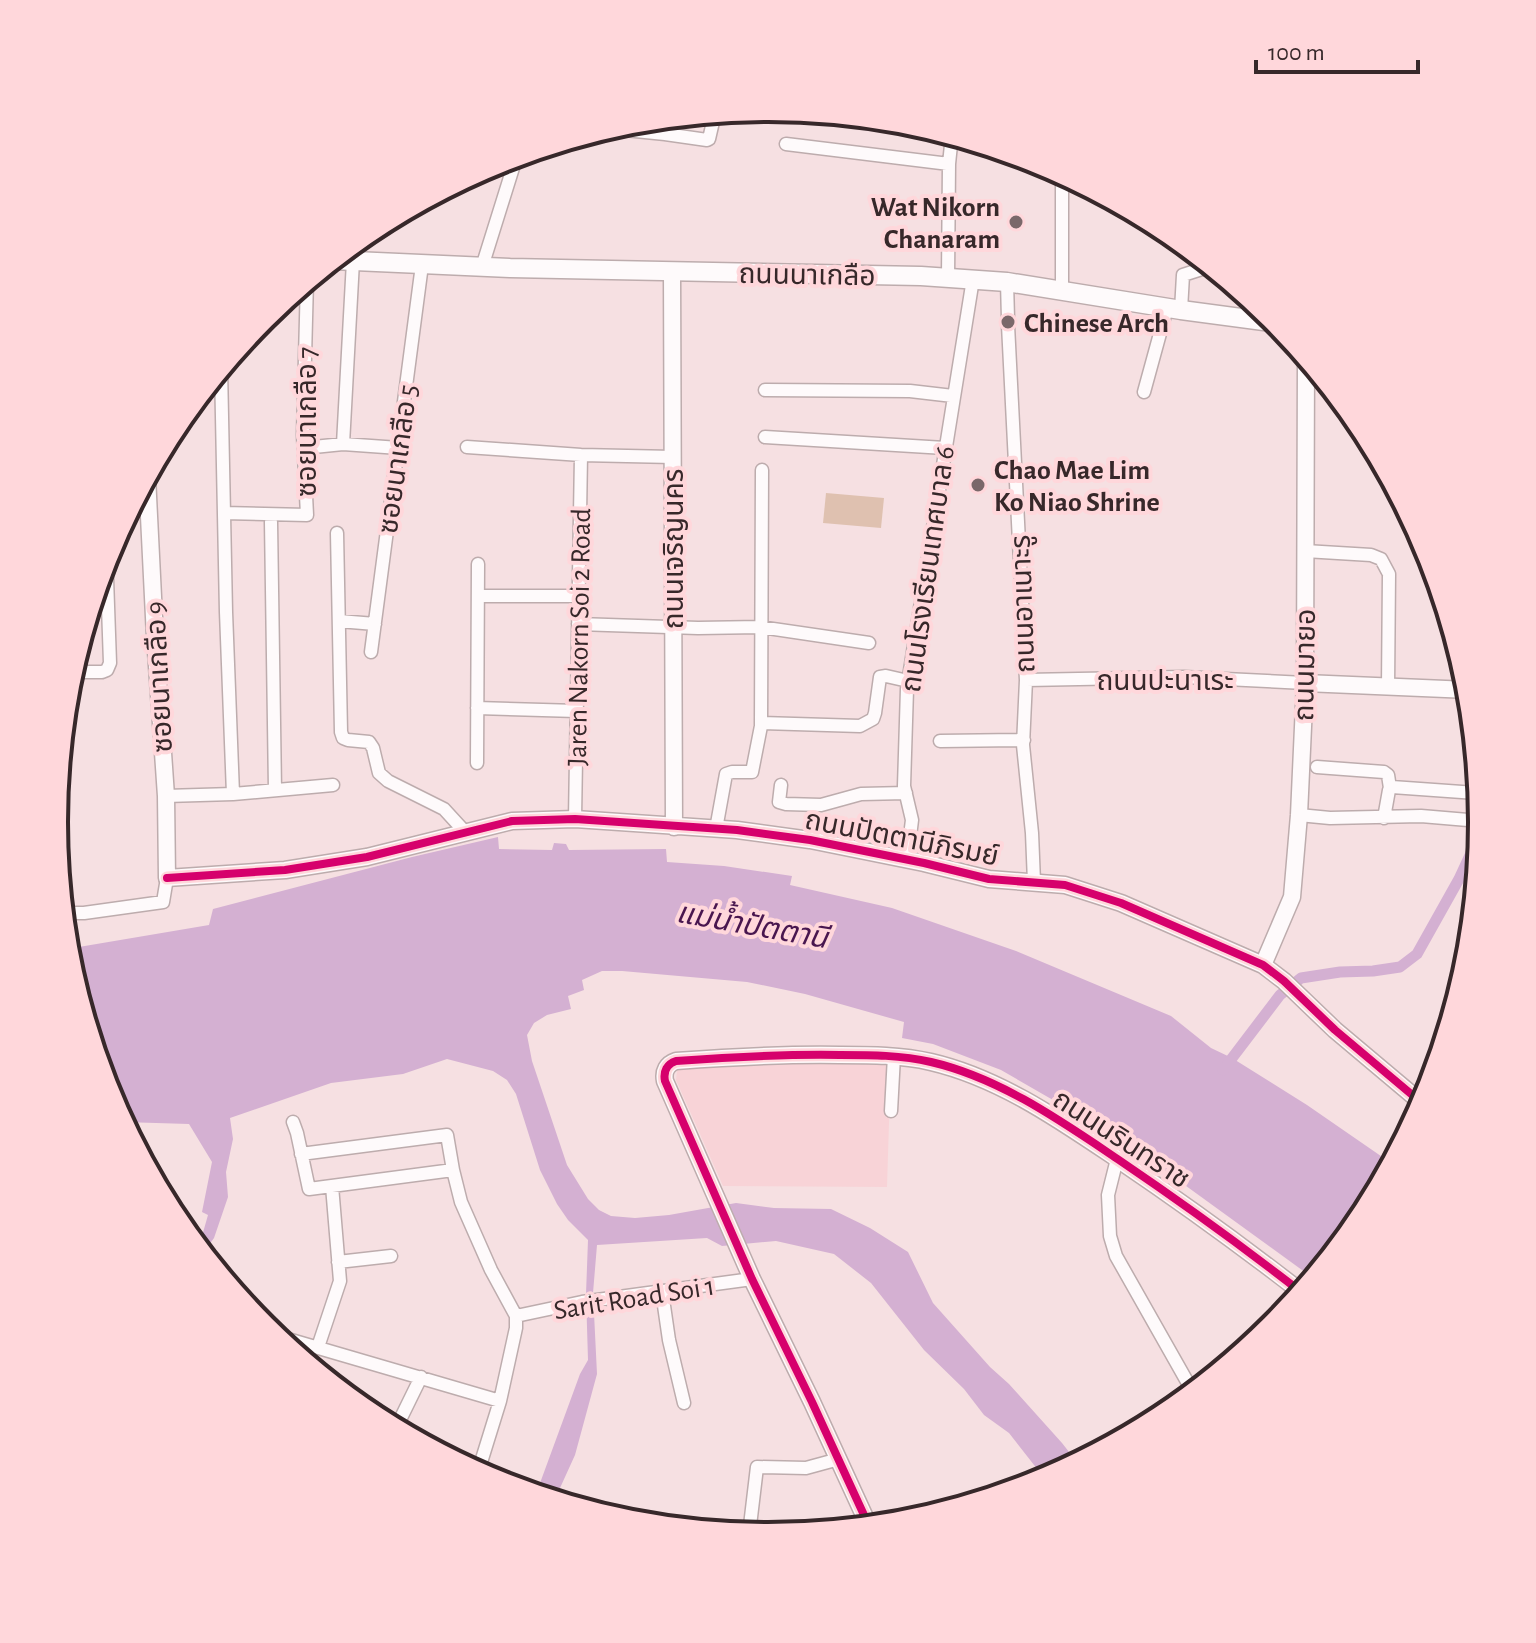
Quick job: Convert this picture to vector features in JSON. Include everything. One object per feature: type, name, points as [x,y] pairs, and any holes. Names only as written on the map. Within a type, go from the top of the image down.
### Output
[{"type":"main road","name":"ถนนนาเกลือ","points":[[349,261],[973,279],[1256,320]]},
{"type":"street","points":[[649,132],[707,140],[712,124]]},
{"type":"street","points":[[786,144],[949,164]]},
{"type":"street","points":[[948,278],[951,146]]},
{"type":"street","points":[[482,267],[512,170]]},
{"type":"street","points":[[1062,187],[1062,290]]},
{"type":"street","points":[[343,444],[353,261]]},
{"type":"street","name":"ซอยนาเกลือ 5","points":[[371,652],[422,265]]},
{"type":"street","points":[[1144,392],[1183,275],[1199,270]]},
{"type":"street","name":"ถนนเจริญนคร","points":[[672,271],[674,827]]},
{"type":"street","name":"ถนนโรงเรียนเทศบาล 6","points":[[907,860],[912,820],[904,786],[908,681],[973,279]]},
{"type":"street","name":"ถนนอาเนาะรู","points":[[1007,282],[1026,680],[1024,740],[1034,882]]},
{"type":"street","name":"ซอยนาเกลือ 7","points":[[224,513],[307,515],[304,448],[307,294]]},
{"type":"street","name":"ถนนมายอ","points":[[1263,965],[1292,897],[1299,815],[1305,683],[1306,374]]},
{"type":"street","points":[[221,385],[233,794]]},
{"type":"street","points":[[765,390],[910,391],[953,396]]},
{"type":"street","points":[[765,437],[945,448]]},
{"type":"street","points":[[304,448],[343,444],[399,448]]},
{"type":"street","points":[[467,447],[581,455],[673,457]]},
{"type":"street","name":"Jaren Nakorn Soi 2 Road","points":[[575,819],[581,455]]},
{"type":"street","points":[[716,829],[726,774],[752,772],[761,723],[762,470]]},
{"type":"street","name":"ซอยนาเกลือ 9","points":[[148,497],[166,796],[167,878]]},
{"type":"street","points":[[271,522],[275,790]]},
{"type":"street","points":[[337,533],[343,738],[369,742],[379,773],[388,781],[444,809],[466,833]]},
{"type":"street","points":[[1305,551],[1371,555],[1381,559],[1389,574],[1388,687]]},
{"type":"street","points":[[477,763],[478,564]]},
{"type":"street","points":[[84,672],[102,672],[107,670],[110,663],[107,590]]},
{"type":"street","points":[[478,596],[579,596]]},
{"type":"street","points":[[339,621],[375,624]]},
{"type":"street","points":[[578,624],[760,627],[869,643]]},
{"type":"street","points":[[761,723],[860,726],[873,719],[880,677],[908,681]]},
{"type":"street","name":"ถนนปะนาเระ","points":[[1026,680],[1184,677],[1305,683]]},
{"type":"street","points":[[1305,683],[1456,690]]},
{"type":"street","points":[[477,708],[577,711]]},
{"type":"street","points":[[940,741],[1024,740]]},
{"type":"street","points":[[1317,767],[1384,772],[1388,775],[1390,788],[1384,818]]},
{"type":"street","points":[[166,796],[233,794],[333,785]]},
{"type":"street","points":[[781,785],[779,802],[786,804],[821,805],[861,794],[906,793]]},
{"type":"street","points":[[1390,788],[1467,792]]},
{"type":"street","points":[[1299,815],[1330,818],[1421,816],[1468,820]]},
{"type":"street","name":"ถนนปัตตานีภิรมย์","points":[[167,878],[285,870],[367,857],[512,821],[575,819],[737,830],[810,840],[989,879],[1065,885],[1121,903],[1263,965],[1412,1095]]},
{"type":"street","points":[[74,913],[163,902],[167,878]]},
{"type":"street","name":"ถนนนรินทราช","points":[[752,1279],[665,1081],[665,1069],[670,1063],[791,1054],[894,1056],[945,1066],[997,1086],[1067,1125],[1243,1247],[1292,1285]]},
{"type":"street","points":[[891,1111],[894,1056]]},
{"type":"street","points":[[293,1122],[309,1189],[453,1170]]},
{"type":"street","points":[[301,1154],[447,1135],[461,1202],[491,1270],[516,1316],[500,1401],[482,1460]]},
{"type":"street","points":[[1117,1159],[1108,1195],[1110,1236],[1116,1256],[1187,1382]]},
{"type":"street","points":[[318,1347],[340,1281],[332,1186]]},
{"type":"street","points":[[338,1262],[391,1256]]},
{"type":"street","points":[[752,1279],[864,1515]]},
{"type":"street","name":"Sarit Road Soi 1","points":[[516,1316],[582,1302],[752,1279]]},
{"type":"street","points":[[662,1292],[669,1340],[684,1403]]},
{"type":"street","points":[[300,1342],[500,1401]]},
{"type":"street","points":[[401,1418],[421,1377]]},
{"type":"street","points":[[751,1521],[757,1467],[806,1468],[839,1459]]},
{"type":"shaded area","points":[[826,493],[884,498],[881,528],[823,523]]},
{"type":"shaded area","points":[[891,1061],[887,1187],[723,1186],[676,1080],[677,1071],[683,1064]]},
{"type":"water","name":"แม่น้ำปัตตานี","points":[[498,837],[499,849],[552,850],[554,843],[566,844],[569,850],[666,849],[667,862],[792,876],[790,885],[892,908],[1016,951],[1171,1016],[1211,1048],[1307,1105],[1382,1157],[1350,1210],[1304,1271],[1153,1162],[1093,1123],[1001,1070],[933,1044],[902,1038],[904,1022],[805,994],[747,982],[602,971],[582,980],[584,990],[568,996],[571,1009],[547,1015],[534,1023],[527,1035],[532,1061],[567,1165],[588,1199],[611,1216],[635,1218],[736,1203],[774,1208],[831,1209],[870,1228],[908,1252],[933,1303],[1070,1453],[1036,1468],[1009,1433],[984,1415],[964,1389],[924,1350],[871,1283],[834,1254],[776,1241],[722,1246],[707,1238],[597,1245],[593,1293],[597,1374],[575,1455],[559,1489],[540,1483],[588,1360],[588,1240],[557,1204],[540,1170],[516,1094],[507,1080],[493,1071],[447,1059],[403,1074],[331,1083],[230,1118],[233,1139],[226,1172],[228,1197],[210,1244],[203,1234],[208,1215],[202,1212],[212,1162],[189,1124],[136,1122],[105,1047],[81,958],[79,947],[209,925],[213,909]]},
{"type":"waterway","points":[[1223,1070],[1280,995],[1301,978],[1400,967],[1417,954],[1467,861]]},
{"type":"cycle path","points":[[167,878],[285,870],[367,857],[512,821],[575,819],[737,830],[810,840],[989,879],[1065,885],[1121,903],[1263,965],[1412,1095]]},
{"type":"cycle path","points":[[864,1515],[752,1279],[665,1081],[665,1071],[673,1062],[779,1055],[875,1055],[920,1060],[957,1069],[1006,1090],[1075,1130],[1292,1285]]},
{"type":"place","name":"Wat Nikorn Chanaram","points":[[1016,222]]},
{"type":"place","name":"Chinese Arch","points":[[1008,322]]},
{"type":"place","name":"Chao Mae Lim Ko Niao Shrine","points":[[978,485]]}]
